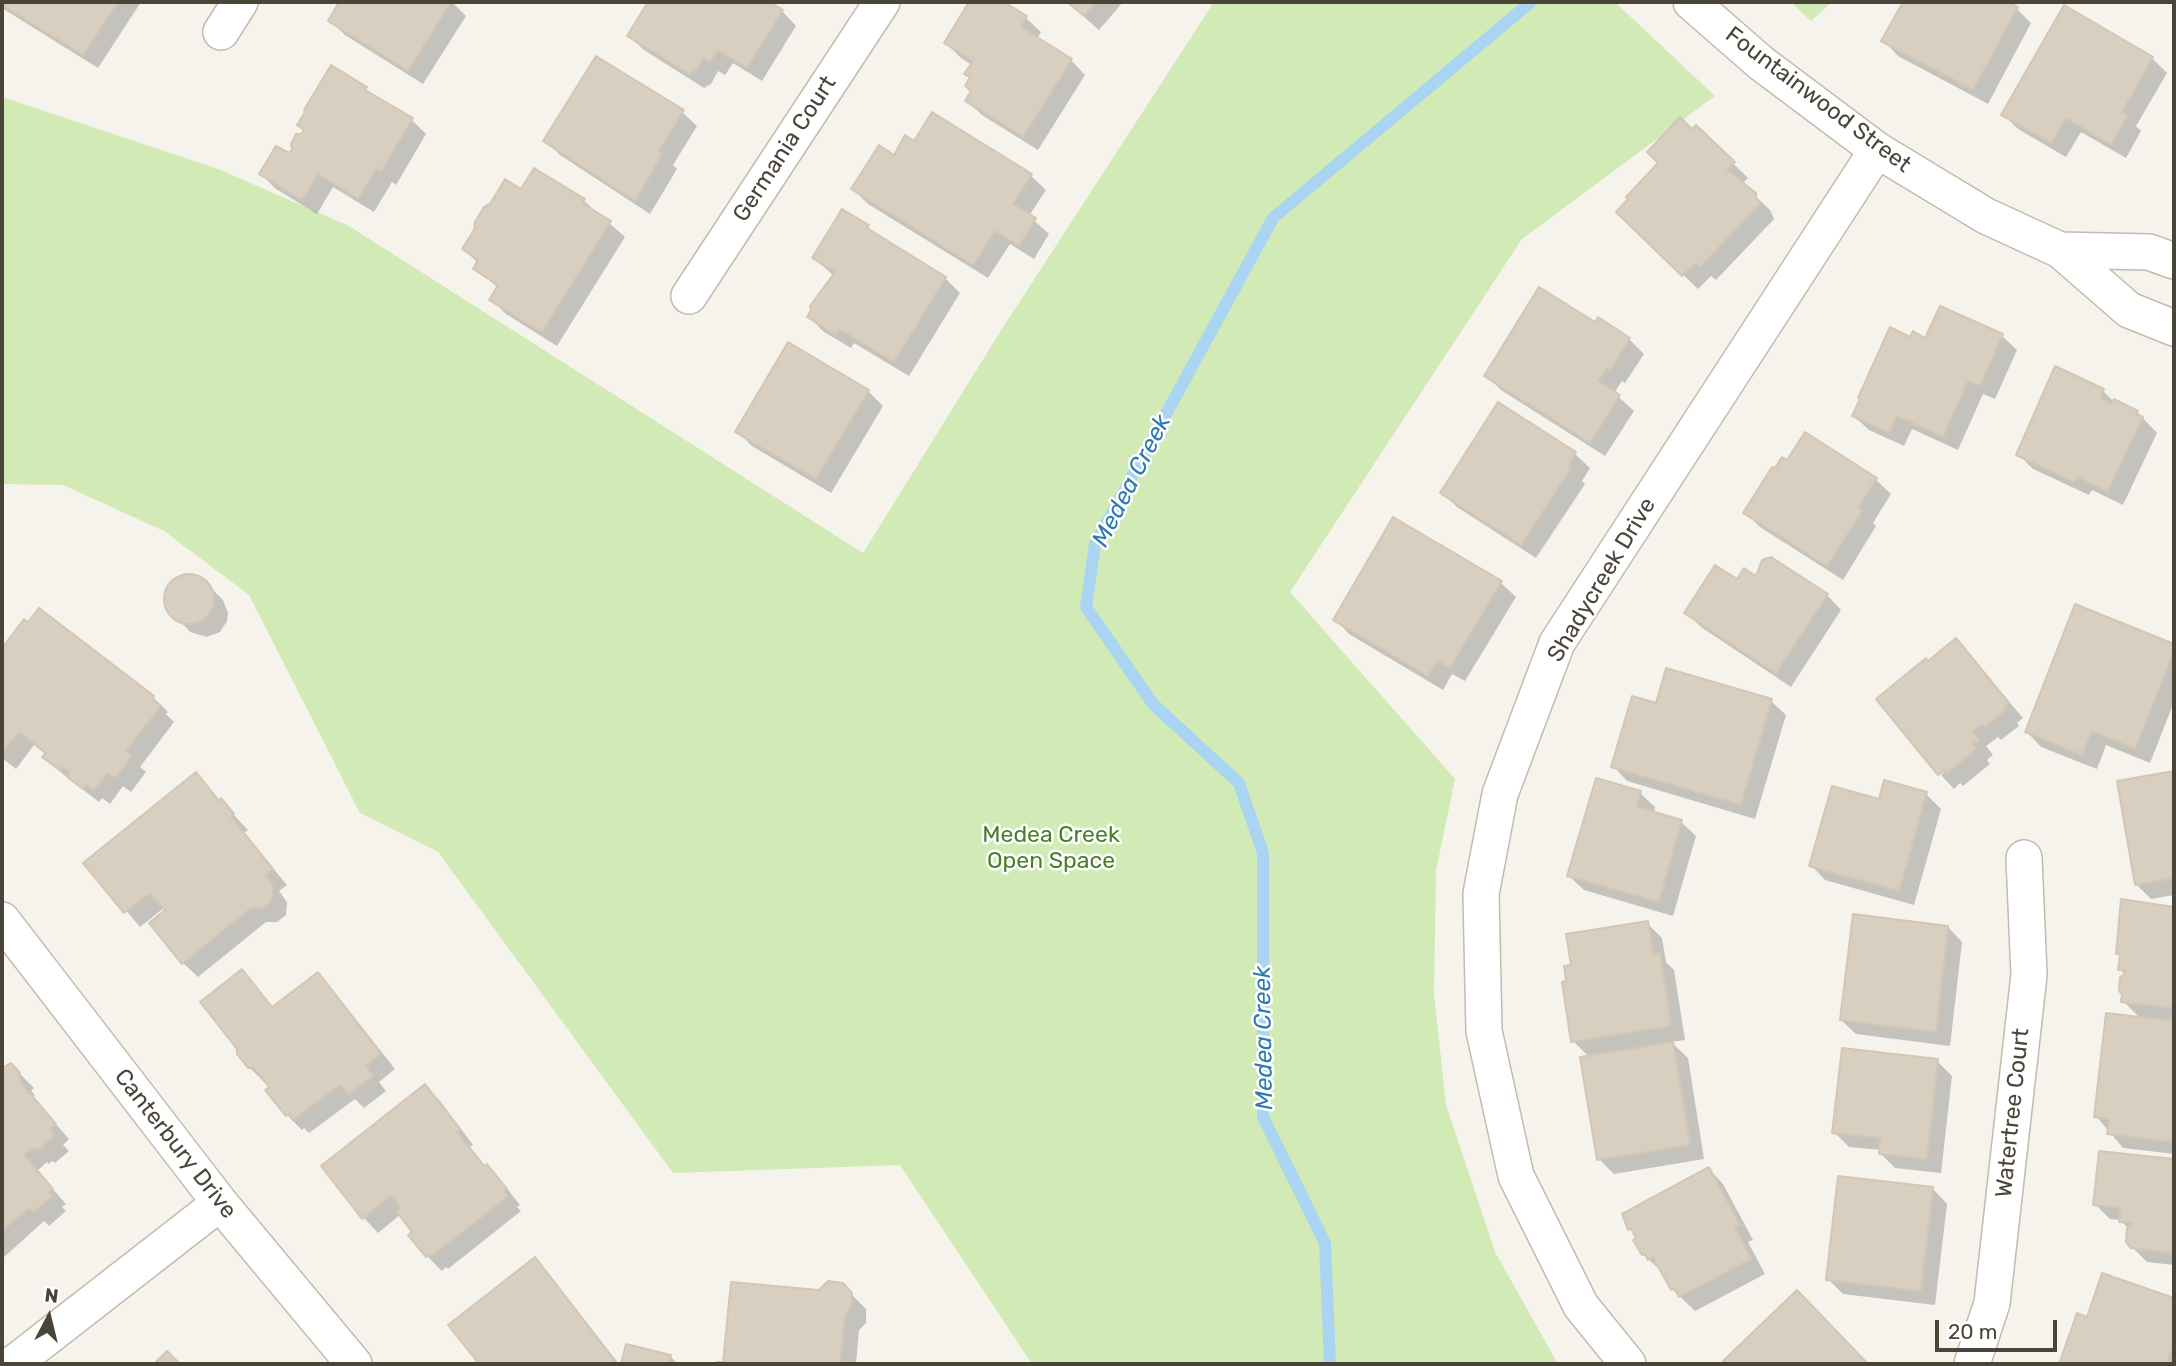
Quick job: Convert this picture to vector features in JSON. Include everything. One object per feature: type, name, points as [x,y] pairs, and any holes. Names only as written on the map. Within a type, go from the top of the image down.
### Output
[{"type":"street","points":[[220,32],[240,2]]},
{"type":"street","name":"Germania Court","points":[[689,296],[882,2]]},
{"type":"street","name":"Fountainwood Street","points":[[1691,2],[1761,63],[1877,150],[1986,216],[2060,250],[2129,310],[2172,321]]},
{"type":"street","name":"Shadycreek Drive","points":[[1628,1364],[1581,1306],[1516,1176],[1513,1163],[1484,1031],[1481,894],[1500,794],[1557,643],[1877,150]]},
{"type":"street","name":"Fountainwood Street","points":[[2060,250],[2149,252],[2174,261]]},
{"type":"street","name":"Watertree Court","points":[[1972,1364],[1992,1303],[2029,975],[2024,858]]},
{"type":"street","name":"Canterbury Drive","points":[[2,920],[220,1203],[354,1364]]},
{"type":"street","points":[[13,1364],[220,1203]]},
{"type":"green space","name":"Medea Creek Open Space","points":[[1214,2],[1615,2],[1715,96],[1522,239],[1290,592],[1455,779],[1436,871],[1434,993],[1446,1105],[1495,1252],[1558,1364],[1032,1364],[900,1165],[673,1173],[438,852],[360,813],[249,595],[164,531],[63,485],[2,484],[2,97],[218,169],[349,226],[863,553],[1000,332]]},
{"type":"green space","points":[[1791,2],[1832,2],[1811,21]]},
{"type":"building","points":[[2,2],[118,2],[83,55],[2,5]]},
{"type":"building","points":[[339,2],[451,2],[408,71],[328,21]]},
{"type":"building","points":[[648,2],[770,2],[783,10],[747,68],[718,50],[710,62],[703,58],[697,69],[689,74],[627,36]]},
{"type":"building","points":[[969,2],[1004,2],[1027,16],[1021,27],[1072,59],[1023,137],[965,101],[971,91],[965,86],[970,77],[964,74],[973,61],[944,43]]},
{"type":"building","points":[[1067,2],[1096,2],[1084,16]]},
{"type":"building","points":[[1903,2],[2007,2],[2018,7],[1973,90],[1881,41]]},
{"type":"building","points":[[2064,5],[2153,57],[2122,112],[2128,115],[2111,145],[2066,118],[2051,143],[2001,115]]},
{"type":"building","points":[[596,56],[684,110],[659,151],[663,153],[635,201],[543,141]]},
{"type":"building","points":[[331,65],[367,87],[365,90],[413,118],[381,171],[376,169],[358,199],[318,174],[302,200],[259,174],[276,146],[289,153],[292,149],[291,144],[296,134],[301,134],[304,130],[297,125]]},
{"type":"building","points":[[932,112],[1032,174],[1013,204],[1036,218],[1019,246],[995,231],[973,265],[851,189],[879,145],[894,155],[905,135],[914,141]]},
{"type":"building","points":[[1680,117],[1692,129],[1696,125],[1735,162],[1727,170],[1756,193],[1756,198],[1761,203],[1700,267],[1695,263],[1682,276],[1616,212],[1628,199],[1626,197],[1658,163],[1647,152]]},
{"type":"building","points":[[534,168],[585,199],[582,203],[611,221],[542,332],[489,300],[498,285],[473,269],[478,260],[462,249],[484,207],[490,204],[505,179],[521,189]]},
{"type":"building","points":[[842,209],[869,225],[867,228],[946,277],[894,362],[839,329],[836,335],[807,317],[810,306],[835,272],[812,258]]},
{"type":"building","points":[[1539,287],[1595,322],[1598,317],[1630,338],[1610,370],[1607,367],[1598,381],[1620,395],[1590,443],[1484,376]]},
{"type":"building","points":[[1940,306],[2003,334],[1980,386],[1968,381],[1943,437],[1897,416],[1889,433],[1852,416],[1890,327],[1910,337],[1913,331],[1925,338]]},
{"type":"building","points":[[788,342],[869,390],[816,479],[735,432]]},
{"type":"building","points":[[2055,366],[2104,389],[2100,398],[2111,404],[2114,399],[2138,411],[2136,414],[2143,417],[2108,491],[2077,477],[2074,482],[2016,455]]},
{"type":"building","points":[[1498,402],[1576,452],[1568,466],[1571,468],[1521,545],[1440,493]]},
{"type":"building","points":[[1805,432],[1877,478],[1858,508],[1863,510],[1827,566],[1743,513],[1772,467],[1775,468],[1782,457],[1787,460]]},
{"type":"building","points":[[1393,517],[1502,581],[1450,668],[1437,661],[1428,676],[1333,620]]},
{"type":"building","points":[[1771,557],[1828,594],[1776,673],[1684,613],[1715,565],[1737,579],[1744,568],[1756,576],[1762,560]]},
{"type":"building","points":[[189,574],[206,582],[214,599],[206,616],[189,624],[172,616],[164,599],[172,582]]},
{"type":"building","points":[[2075,604],[2174,644],[2174,651],[2135,749],[2092,731],[2082,755],[2025,732]]},
{"type":"building","points":[[39,608],[154,696],[152,700],[161,706],[126,751],[132,756],[115,778],[108,773],[94,790],[86,784],[83,789],[67,777],[70,772],[63,767],[61,771],[42,757],[46,753],[19,732],[2,753],[2,648],[24,619],[28,622]]},
{"type":"building","points":[[1956,638],[2009,703],[2004,708],[2006,710],[1985,727],[1982,724],[1972,731],[1980,740],[1973,744],[1976,749],[1947,773],[1945,770],[1938,775],[1876,699],[1926,658],[1928,661]]},
{"type":"building","points":[[1666,668],[1772,699],[1741,805],[1611,767],[1632,696],[1656,703]]},
{"type":"building","points":[[2174,771],[2174,878],[2135,885],[2117,781]]},
{"type":"building","points":[[196,772],[219,801],[221,798],[234,814],[231,817],[273,869],[266,876],[273,886],[272,900],[262,908],[251,908],[182,964],[149,923],[165,910],[150,893],[124,913],[83,863]]},
{"type":"building","points":[[1596,778],[1641,791],[1637,807],[1682,820],[1659,902],[1567,876]]},
{"type":"building","points":[[1884,780],[1927,792],[1899,891],[1809,866],[1832,786],[1879,799]]},
{"type":"building","points":[[2121,899],[2174,907],[2174,1008],[2121,1002],[2120,977],[2125,970],[2118,970],[2120,954],[2116,954]]},
{"type":"building","points":[[1853,914],[1948,926],[1936,1032],[1840,1020]]},
{"type":"building","points":[[1648,921],[1653,955],[1660,953],[1671,1026],[1571,1042],[1562,982],[1566,981],[1564,966],[1571,965],[1566,934]]},
{"type":"building","points":[[242,969],[272,1007],[318,972],[381,1054],[366,1066],[373,1076],[348,1095],[340,1085],[293,1120],[289,1114],[286,1116],[265,1090],[269,1087],[254,1068],[248,1068],[237,1054],[237,1049],[200,1002]]},
{"type":"building","points":[[2106,1013],[2174,1021],[2174,1142],[2107,1134],[2109,1119],[2094,1117]]},
{"type":"building","points":[[1673,1042],[1690,1145],[1597,1160],[1580,1057]]},
{"type":"building","points":[[1842,1048],[1938,1059],[1927,1159],[1879,1154],[1880,1138],[1832,1133]]},
{"type":"building","points":[[11,1063],[20,1073],[20,1082],[56,1124],[50,1129],[55,1135],[39,1150],[31,1148],[24,1155],[53,1189],[49,1192],[53,1196],[33,1212],[29,1208],[2,1231],[2,1068]]},
{"type":"building","points":[[425,1084],[460,1129],[457,1132],[484,1166],[487,1164],[507,1189],[504,1191],[508,1196],[432,1256],[430,1254],[426,1257],[408,1235],[412,1232],[396,1211],[400,1207],[391,1196],[362,1219],[321,1166]]},
{"type":"building","points":[[2099,1151],[2174,1159],[2174,1253],[2131,1248],[2126,1242],[2127,1228],[2132,1223],[2119,1222],[2120,1208],[2093,1205]]},
{"type":"building","points":[[1709,1167],[1740,1225],[1735,1227],[1751,1259],[1679,1297],[1675,1288],[1671,1290],[1653,1257],[1648,1260],[1645,1254],[1642,1255],[1622,1214]]},
{"type":"building","points":[[1838,1176],[1933,1187],[1921,1291],[1826,1280]]},
{"type":"building","points":[[535,1257],[615,1361],[611,1364],[479,1364],[448,1325]]},
{"type":"building","points":[[2102,1273],[2174,1298],[2174,1341],[2166,1364],[2059,1364],[2077,1313],[2087,1317]]},
{"type":"building","points":[[828,1281],[843,1283],[852,1293],[851,1308],[845,1315],[840,1364],[717,1364],[723,1362],[731,1282],[819,1290]]},
{"type":"building","points":[[1797,1290],[1868,1364],[1727,1364],[1723,1361]]},
{"type":"building","points":[[626,1344],[671,1355],[669,1364],[621,1364]]},
{"type":"building","points":[[167,1351],[180,1364],[154,1364]]},
{"type":"waterway","name":"Medea Creek","points":[[1330,1364],[1325,1243],[1263,1117],[1263,853],[1239,783],[1153,704],[1086,607],[1095,544],[1273,218],[1531,2]]}]
